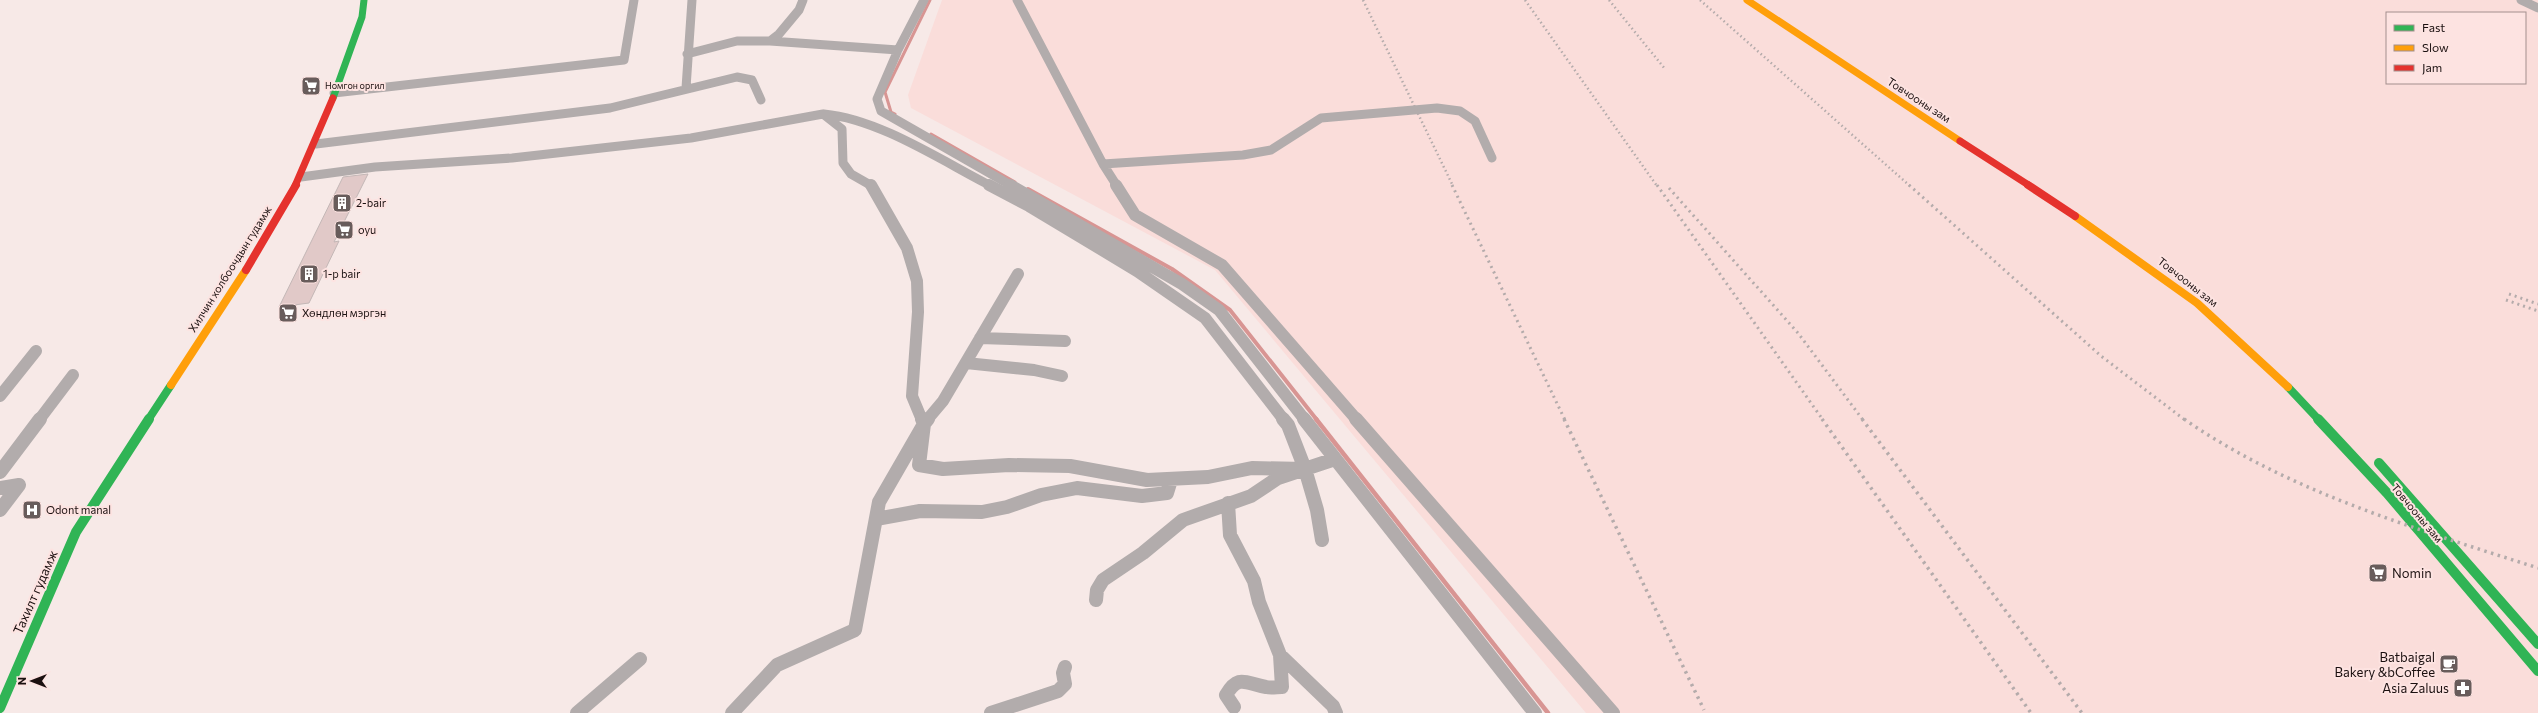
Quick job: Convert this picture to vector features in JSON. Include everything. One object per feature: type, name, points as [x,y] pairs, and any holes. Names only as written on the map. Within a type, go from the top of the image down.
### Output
[{"type":"main road","name":"Хилчин холбоочдын гудамж","points":[[76,532],[245,272],[301,177],[316,144],[362,17],[364,0]]},
{"type":"main road","name":"Товчооны зам","points":[[1747,0],[2152,268],[2224,326],[2292,389],[2343,444],[2538,671]]},
{"type":"main road","name":"Товчооны зам","points":[[1759,0],[1872,75],[2038,179]]},
{"type":"main road","name":"Товчооны зам","points":[[2372,455],[2538,644]]},
{"type":"main road","name":"Тахилт гудамж","points":[[0,708],[76,532]]},
{"type":"street","points":[[334,93],[624,60],[634,0]]},
{"type":"street","points":[[686,88],[687,54],[692,0]]},
{"type":"street","points":[[770,41],[779,34],[798,10],[803,0]]},
{"type":"street","points":[[924,0],[898,50],[878,99],[882,111],[897,122],[1182,284],[1219,310],[1535,713]]},
{"type":"street","points":[[1017,0],[1103,164],[1135,215],[1222,265],[1613,713]]},
{"type":"street","points":[[2521,0],[2538,8]]},
{"type":"street","points":[[687,54],[737,41],[770,41],[898,50]]},
{"type":"street","points":[[316,144],[610,108],[686,88],[737,77],[752,80],[761,100]]},
{"type":"street","points":[[1103,164],[1243,155],[1271,150],[1321,118],[1437,108],[1460,110],[1475,121],[1492,158]]},
{"type":"street","points":[[823,114],[842,128],[843,163],[851,174],[871,185],[907,248],[917,281],[918,312],[912,396],[924,424],[919,465],[942,469],[1009,465],[1070,466],[1147,480],[1208,477],[1252,468],[1280,467],[1305,469]]},
{"type":"street","points":[[301,177],[389,165],[512,158],[691,138],[823,114],[846,116],[888,133],[1029,206],[1137,271],[1205,318],[1288,425],[1305,469],[1317,510],[1322,540]]},
{"type":"street","points":[[732,713],[777,665],[855,630],[880,502],[924,424],[943,401],[1018,274]]},
{"type":"street","points":[[980,338],[1065,341]]},
{"type":"street","points":[[0,396],[36,351]]},
{"type":"street","points":[[966,363],[1034,370],[1062,376]]},
{"type":"street","points":[[0,472],[74,375]]},
{"type":"street","points":[[1096,600],[1096,590],[1103,580],[1143,553],[1183,520],[1251,496],[1278,478],[1335,459]]},
{"type":"street","points":[[876,519],[920,511],[982,512],[1007,507],[1041,495],[1077,488],[1142,496],[1167,493],[1171,480]]},
{"type":"street","points":[[0,488],[19,486],[0,510]]},
{"type":"street","points":[[1228,503],[1230,535],[1254,581],[1259,602],[1280,655],[1282,687],[1266,687],[1245,680],[1232,685],[1226,695],[1234,707]]},
{"type":"street","points":[[1280,655],[1333,706],[1336,713]]},
{"type":"street","points":[[577,713],[640,659]]},
{"type":"street","points":[[991,713],[1058,691],[1065,684],[1063,673],[1065,668]]},
{"type":"shaded area","points":[[942,0],[2538,0],[2538,713],[1586,713],[1215,270],[911,108],[908,95]]},
{"type":"building","points":[[368,174],[334,242],[339,241],[309,303],[279,307],[343,177]]},
{"type":"waterway","points":[[895,114],[891,112],[885,92],[930,0]]},
{"type":"waterway","points":[[931,134],[1015,182]]},
{"type":"waterway","points":[[1028,189],[1172,269],[1230,310],[1317,420]]},
{"type":"waterway","points":[[1316,419],[1548,713]]},
{"type":"railway","points":[[1363,0],[1453,186]]},
{"type":"railway","points":[[1525,0],[1657,186]]},
{"type":"railway","points":[[1609,0],[1665,69]]},
{"type":"railway","points":[[1700,0],[1910,186]]},
{"type":"railway","points":[[1452,185],[1565,420]]},
{"type":"railway","points":[[1657,185],[1823,420]]},
{"type":"railway","points":[[1909,185],[2101,356],[2185,420]]},
{"type":"railway","points":[[1669,188],[1798,333],[1863,420]]},
{"type":"railway","points":[[2509,294],[2538,304]]},
{"type":"railway","points":[[2506,300],[2538,311]]},
{"type":"railway","points":[[1564,419],[1704,710]]},
{"type":"railway","points":[[1822,419],[2031,713]]},
{"type":"railway","points":[[1862,419],[2082,713]]},
{"type":"railway","points":[[2184,419],[2224,445],[2267,468],[2310,488],[2446,539],[2538,568]]},
{"type":"traffic: fast","points":[[333,98],[362,17],[364,0]]},
{"type":"traffic: fast","points":[[0,708],[76,532],[171,385]]},
{"type":"traffic: fast","points":[[2288,387],[2387,493],[2538,671]]},
{"type":"traffic: fast","points":[[2379,463],[2538,644]]},
{"type":"traffic: slow","points":[[1747,0],[1960,141]]},
{"type":"traffic: slow","points":[[2075,216],[2197,303],[2288,387]]},
{"type":"traffic: slow","points":[[171,385],[246,270]]},
{"type":"traffic: jam","points":[[246,270],[301,177],[333,98]]},
{"type":"traffic: jam","points":[[1960,141],[2075,216]]},
{"type":"place","name":"Номгон оргил","points":[[311,86]]},
{"type":"place","name":"2-bair","points":[[342,203]]},
{"type":"place","name":"oyu","points":[[344,230]]},
{"type":"place","name":"1-p bair","points":[[309,274]]},
{"type":"place","name":"Хөндлөн мэргэн","points":[[288,313]]},
{"type":"place","name":"Odont manal","points":[[32,510]]},
{"type":"place","name":"Nomin","points":[[2378,573]]},
{"type":"place","name":"Batbaigal Bakery &bCoffee","points":[[2449,664]]},
{"type":"place","name":"Asia Zaluus","points":[[2463,688]]}]
